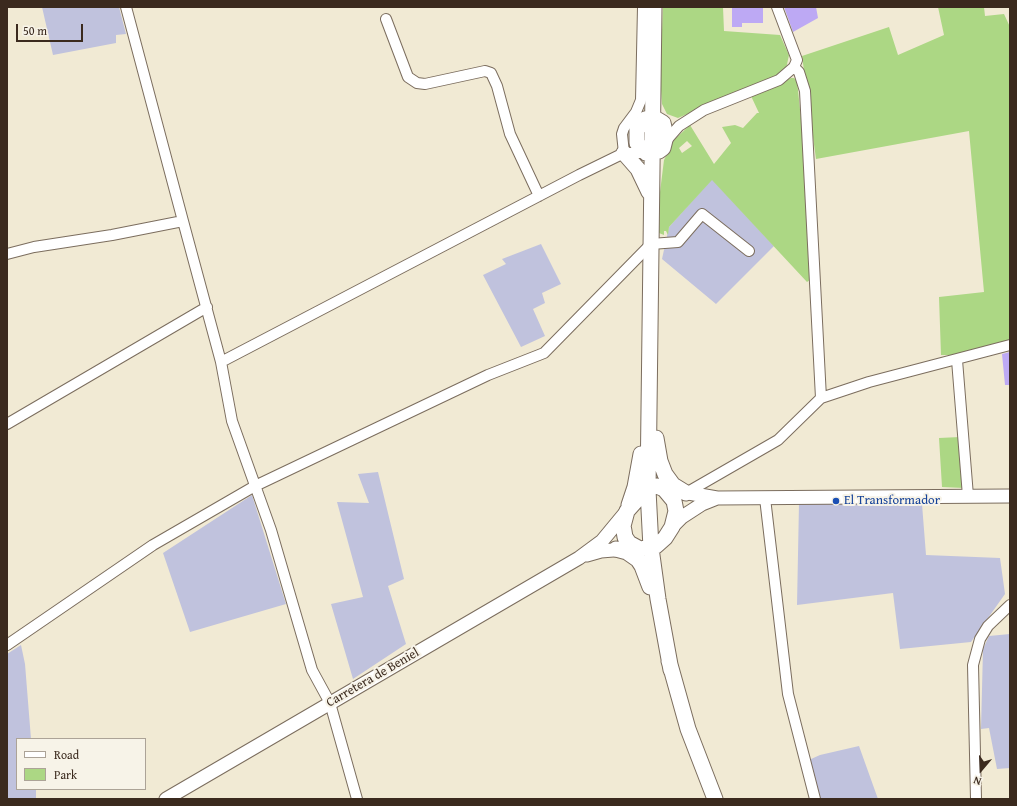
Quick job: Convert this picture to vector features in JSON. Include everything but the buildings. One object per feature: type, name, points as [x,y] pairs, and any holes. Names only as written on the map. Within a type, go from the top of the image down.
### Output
[{"type":"highway","points":[[634,549],[648,490],[652,199],[656,149],[652,123],[654,7]]},
{"type":"highway","points":[[652,123],[637,143],[656,149]]},
{"type":"highway","points":[[624,153],[644,179],[652,199]]},
{"type":"highway","points":[[649,370],[656,445],[660,461],[672,487],[671,495],[675,506],[672,527],[663,558],[663,576],[671,670]]},
{"type":"highway","points":[[649,370],[640,463],[635,487],[623,526],[647,576],[688,729],[715,799]]},
{"type":"highway","points":[[627,511],[648,490],[657,486],[672,487]]},
{"type":"highway","points":[[634,549],[661,542],[672,527]]},
{"type":"main road","points":[[672,487],[717,498],[1010,496]]},
{"type":"main road","points":[[672,527],[682,517],[702,504],[717,498]]},
{"type":"main road","points":[[579,558],[612,531],[627,511]]},
{"type":"main road","points":[[579,558],[601,551],[634,549]]},
{"type":"main road","name":"Carretera de Beniel","points":[[166,799],[579,558]]},
{"type":"street","points":[[126,7],[207,307],[221,362],[232,421],[271,530],[312,670],[330,703],[357,799]]},
{"type":"street","points":[[624,153],[622,134],[624,128],[636,112],[641,100],[643,7]]},
{"type":"street","points":[[221,362],[538,196],[624,153],[656,149],[688,120],[704,110],[779,80],[794,67],[797,60],[777,7]]},
{"type":"street","points":[[386,19],[408,77],[417,84],[425,84],[485,71],[490,73],[497,86],[510,134],[538,196]]},
{"type":"street","points":[[794,67],[799,72],[805,91],[821,398]]},
{"type":"street","points":[[624,153],[632,142],[652,123],[688,120]]},
{"type":"street","points":[[7,645],[153,545],[255,486],[488,375],[544,353],[651,244],[678,242],[702,214],[749,251]]},
{"type":"street","points":[[7,254],[34,247],[112,235],[183,221]]},
{"type":"street","points":[[7,424],[207,307]]},
{"type":"street","points":[[672,487],[778,440],[821,398],[869,382],[1010,346]]},
{"type":"street","points":[[957,360],[968,496]]},
{"type":"street","points":[[765,498],[788,694],[814,799]]},
{"type":"street","points":[[976,799],[974,665],[980,639],[988,626],[1010,605]]},
{"type":"shaded area","points":[[42,7],[119,7],[126,34],[116,35],[116,43],[53,55]]},
{"type":"shaded area","points":[[712,179],[774,246],[716,304],[662,259],[669,227]]},
{"type":"shaded area","points":[[541,244],[561,284],[542,293],[545,303],[533,309],[545,336],[521,347],[483,275],[506,264],[502,259]]},
{"type":"shaded area","points":[[378,472],[404,579],[388,586],[406,644],[353,679],[331,604],[363,597],[337,502],[369,503],[358,474]]},
{"type":"shaded area","points":[[252,495],[286,604],[190,632],[163,553]]},
{"type":"shaded area","points":[[799,503],[922,504],[926,555],[1000,558],[1005,594],[971,642],[900,649],[893,593],[797,605]]},
{"type":"shaded area","points":[[1010,634],[1010,768],[997,769],[989,728],[981,729],[983,649],[989,636]]},
{"type":"shaded area","points":[[21,645],[25,664],[31,738],[16,738],[16,790],[36,790],[36,799],[7,799],[7,654]]},
{"type":"shaded area","points":[[859,746],[878,799],[810,799],[800,764],[820,755]]},
{"type":"green space","points":[[663,7],[723,7],[724,31],[780,35],[789,55],[786,69],[780,74],[678,118],[667,114],[662,104],[660,76]]},
{"type":"green space","points":[[938,7],[984,7],[985,16],[1004,14],[1010,27],[1010,341],[956,355],[941,355],[939,297],[984,292],[969,131],[816,159],[802,56],[889,27],[898,55],[944,35]]},
{"type":"green space","points":[[791,78],[794,78],[797,81],[806,166],[810,280],[807,282],[712,180],[669,227],[668,235],[666,231],[664,231],[664,235],[659,233],[660,192],[664,160],[674,140],[690,125],[714,164],[731,143],[722,127],[735,125],[743,128],[757,113],[759,113],[751,96]],"holes":[[[687,141],[692,146],[682,153],[679,148]]]},
{"type":"green space","points":[[960,437],[964,488],[942,487],[939,438]]},
{"type":"place","name":"El Transformador","points":[[836,501]]}]
